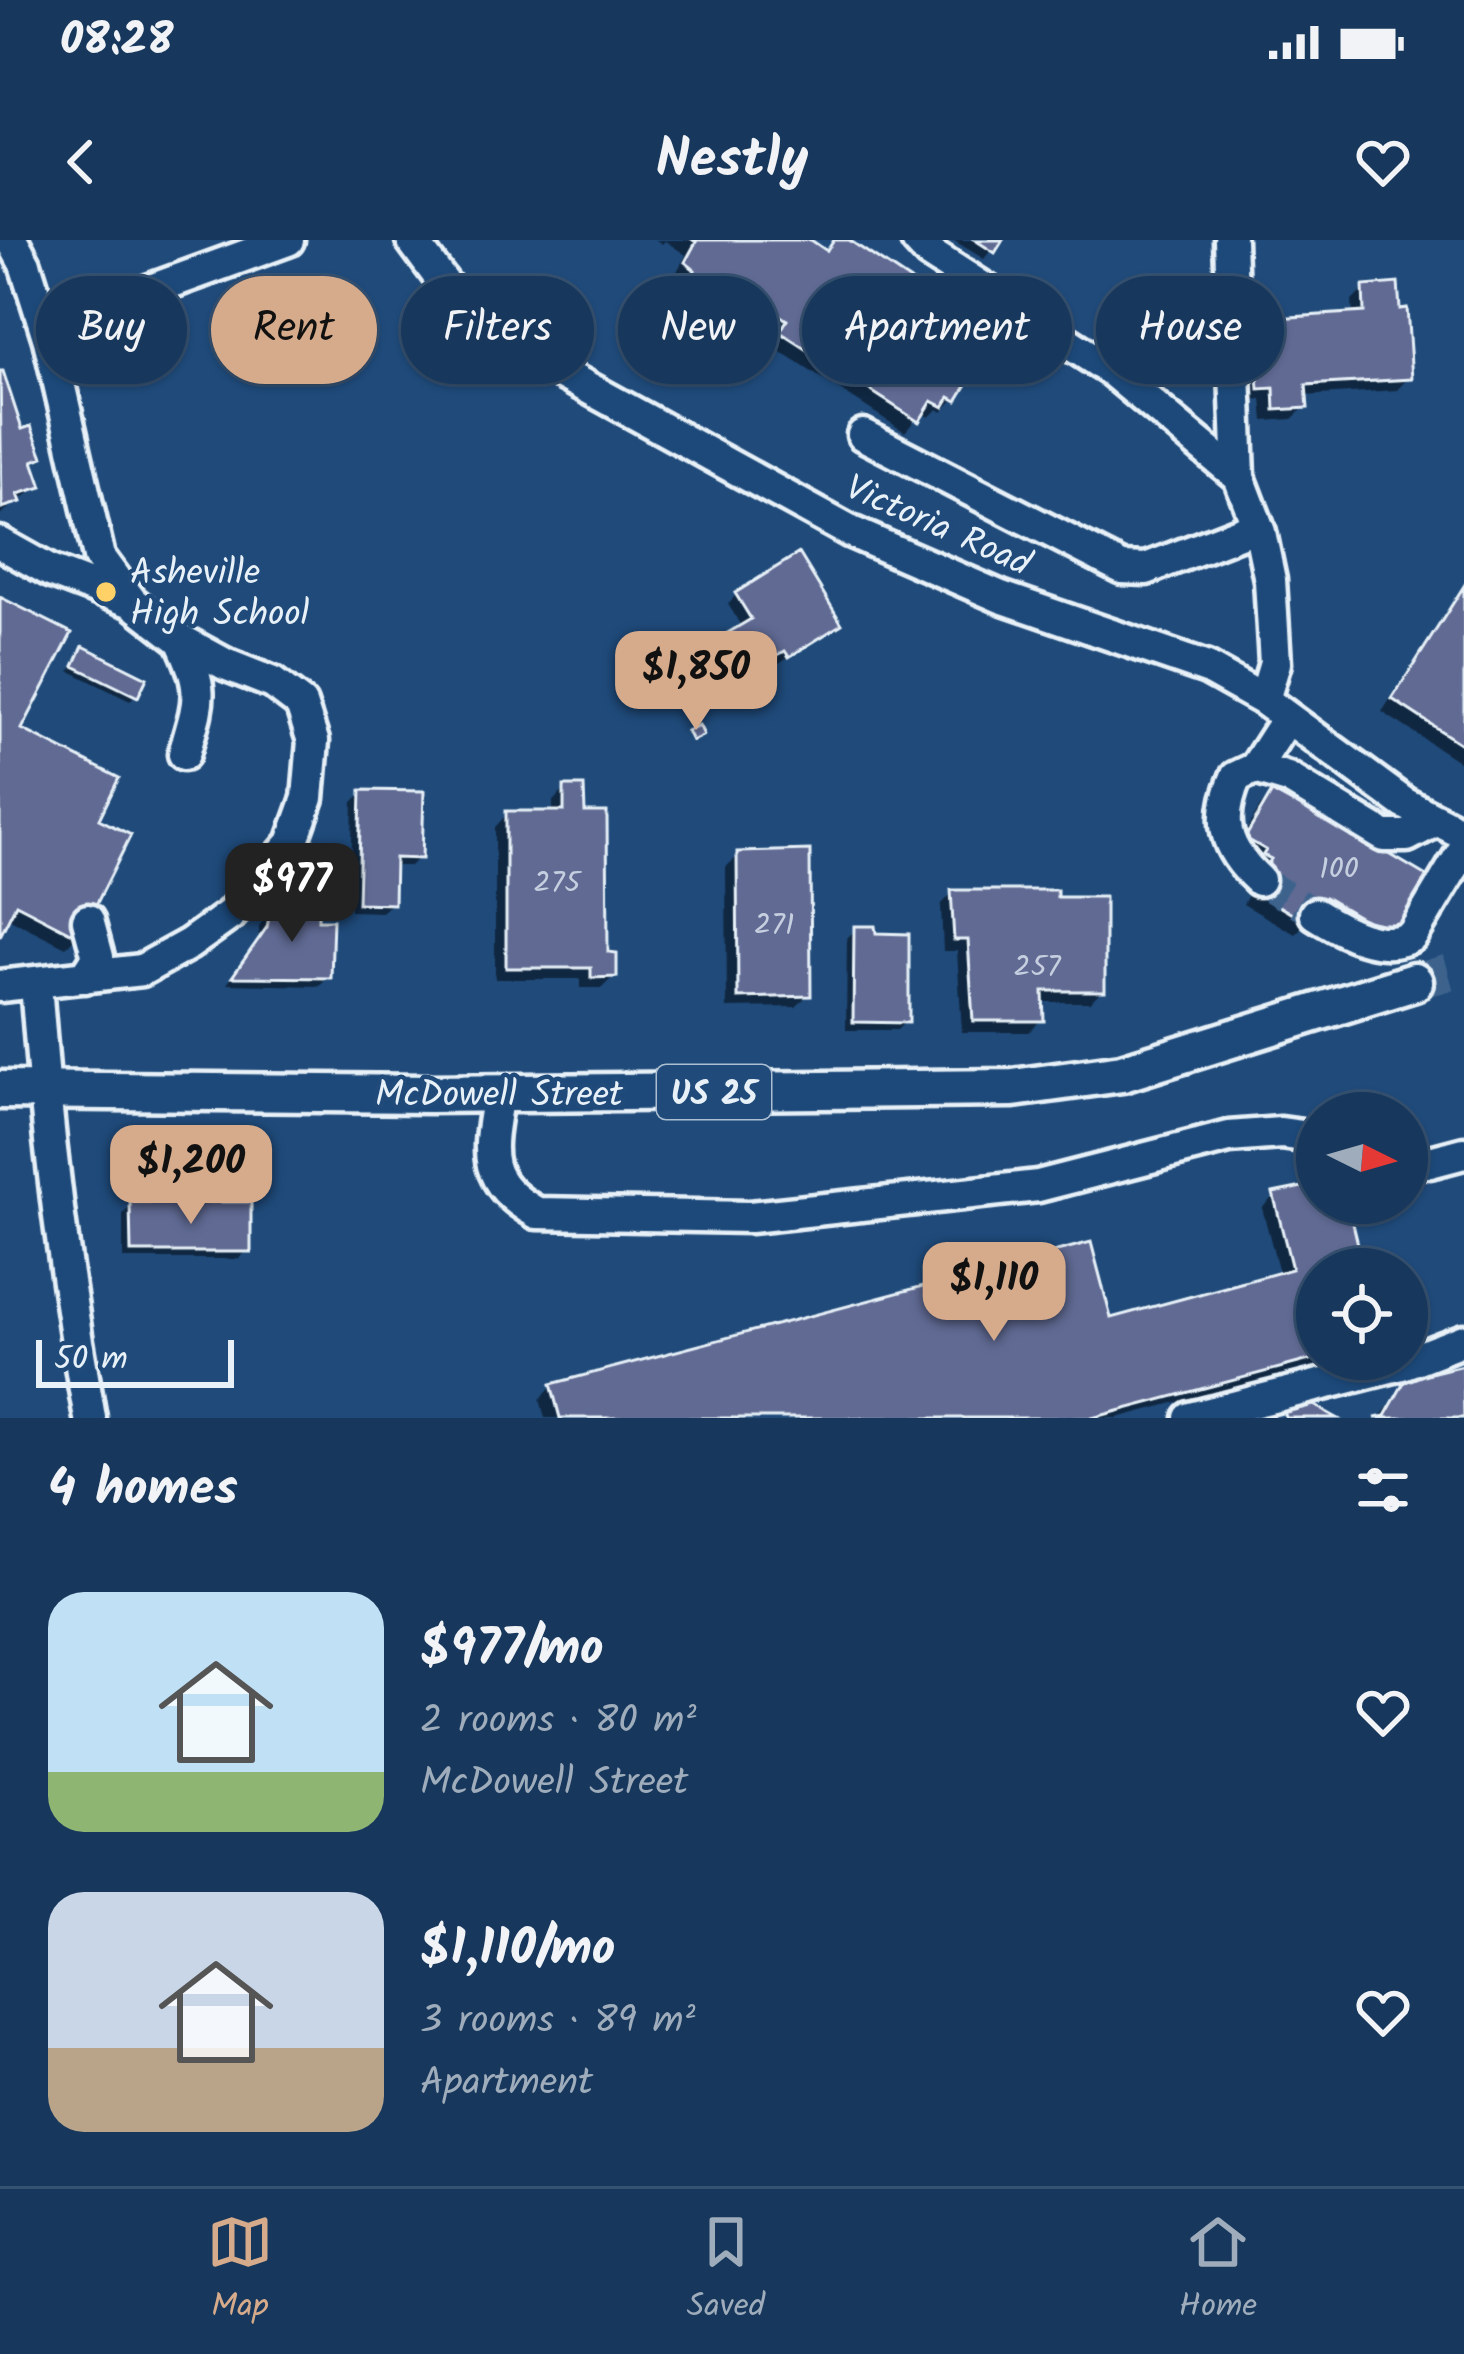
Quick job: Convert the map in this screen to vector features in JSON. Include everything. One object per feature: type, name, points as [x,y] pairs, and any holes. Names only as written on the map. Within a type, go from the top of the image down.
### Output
[{"type":"main road","name":"McDowell Street","points":[[0,1090],[498,1094],[1013,1088],[1122,1072],[1414,982]]},
{"type":"street","points":[[11,240],[36,298]]},
{"type":"street","points":[[187,277],[288,240]]},
{"type":"street","name":"Victoria Road","points":[[412,240],[465,312],[523,352],[849,531],[1001,597],[1207,668],[1275,710],[1404,803],[1450,827]]},
{"type":"street","points":[[917,240],[929,253],[1112,370],[1239,477]]},
{"type":"street","points":[[1230,240],[1239,477],[1270,580],[1275,663],[1275,710],[1255,768]]},
{"type":"street","points":[[0,986],[142,970],[189,944],[231,914],[292,843],[308,798],[313,741],[301,704],[273,683],[181,640],[132,602],[99,557],[59,384]]},
{"type":"street","points":[[863,435],[1122,568],[1145,569],[1257,526]]},
{"type":"street","points":[[0,543],[50,571],[132,602]]},
{"type":"street","points":[[181,640],[198,675],[197,706],[184,754]]},
{"type":"street","points":[[1259,880],[1234,853],[1225,803],[1236,777],[1255,768],[1288,778],[1384,836],[1450,827]]},
{"type":"street","points":[[1315,914],[1368,939],[1400,942],[1412,936],[1464,849]]},
{"type":"street","points":[[85,976],[98,957],[88,920]]},
{"type":"street","points":[[36,982],[44,1090],[90,1418]]},
{"type":"street","points":[[498,1094],[491,1169],[509,1197],[537,1213],[772,1214],[1038,1186],[1229,1137],[1296,1135]]},
{"type":"street","points":[[1428,1162],[1464,1153]]},
{"type":"street","points":[[1190,1418],[1222,1414],[1402,1364],[1464,1340]]},
{"type":"building","points":[[693,240],[811,240],[827,251],[834,240],[849,240],[903,276],[802,276],[802,346],[780,332],[787,320],[778,314],[778,276],[691,276],[695,270],[685,262]]},
{"type":"building","points":[[975,240],[1003,240],[995,253]]},
{"type":"building","points":[[1398,283],[1400,309],[1407,308],[1412,379],[1306,385],[1308,408],[1275,410],[1274,388],[1259,389],[1259,384],[1284,384],[1284,317],[1364,312],[1363,286]]},
{"type":"building","points":[[0,371],[22,429],[31,426],[43,457],[33,461],[42,487],[18,494],[21,502],[2,508]]},
{"type":"building","points":[[860,384],[967,384],[957,401],[950,397],[944,407],[932,401],[919,422]]},
{"type":"building","points":[[799,553],[842,624],[789,657],[785,651],[774,657],[766,644],[736,662],[721,637],[751,619],[735,593]]},
{"type":"building","points":[[1464,586],[1464,746],[1392,699]]},
{"type":"building","points":[[0,597],[72,633],[22,729],[119,778],[99,819],[131,835],[80,937],[16,904],[0,936]]},
{"type":"building","points":[[83,646],[147,678],[138,697],[74,666]]},
{"type":"building","points":[[699,725],[704,735],[692,741],[687,731]]},
{"type":"building","points":[[564,786],[584,786],[585,812],[607,812],[608,952],[617,953],[617,977],[591,978],[591,968],[506,968],[506,811],[564,811]]},
{"type":"building","points":[[361,790],[424,791],[422,859],[395,858],[394,904],[358,903]]},
{"type":"building","points":[[1272,792],[1292,803],[1295,798],[1428,877],[1393,937],[1325,897],[1309,924],[1253,891],[1271,859],[1263,855],[1266,850],[1245,838]]},
{"type":"building","points":[[810,850],[811,996],[738,998],[737,852]]},
{"type":"building","points":[[951,890],[1057,890],[1057,897],[1105,897],[1105,991],[1043,991],[1044,1021],[973,1021],[968,940],[954,940]]},
{"type":"building","points":[[280,903],[318,904],[318,920],[333,920],[331,978],[232,977],[267,927],[271,907],[280,907]]},
{"type":"building","points":[[854,926],[875,926],[876,933],[909,934],[909,1023],[853,1022]]},
{"type":"building","points":[[1296,1188],[1296,1224],[1353,1224],[1359,1248],[1296,1248],[1296,1364],[1092,1418],[560,1418],[551,1384],[1091,1242],[1111,1318],[1292,1269],[1273,1193]]},
{"type":"building","points":[[130,1202],[251,1202],[251,1252],[131,1252]]},
{"type":"building","points":[[1463,1365],[1464,1418],[1375,1418],[1385,1416],[1405,1380],[1428,1380],[1428,1374]]},
{"type":"building","points":[[1312,1404],[1337,1418],[1286,1418],[1284,1411]]},
{"type":"tunnel","points":[[1259,880],[1315,914]]},
{"type":"tunnel","points":[[1414,982],[1464,968]]},
{"type":"place","name":"Asheville High School","points":[[106,592]]}]
